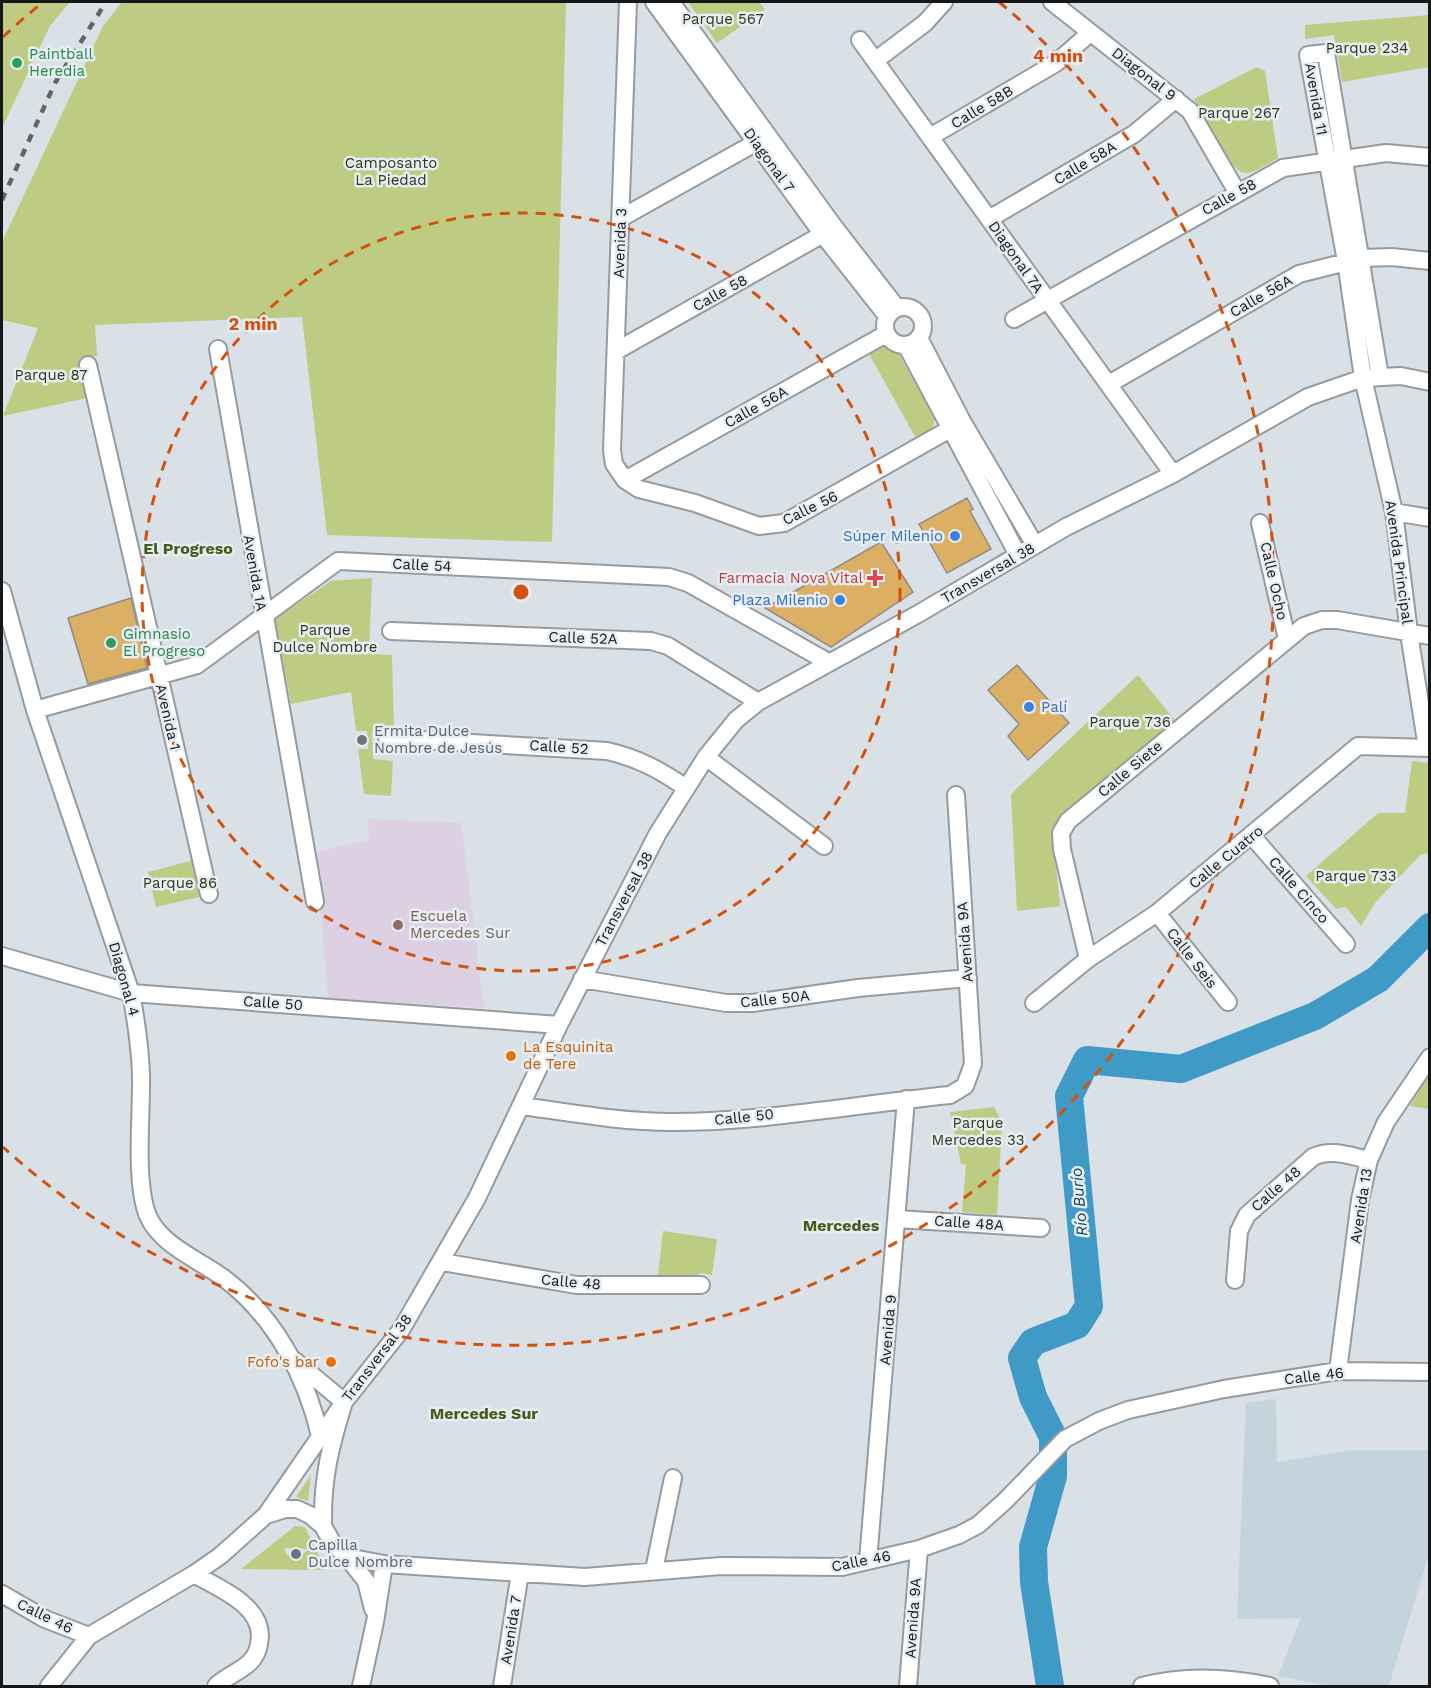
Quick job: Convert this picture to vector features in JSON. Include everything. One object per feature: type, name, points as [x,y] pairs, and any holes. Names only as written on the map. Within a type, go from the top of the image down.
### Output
[{"type":"street","name":"Avenida 3","points":[[625,480],[614,464],[612,450],[628,2]]},
{"type":"street","name":"Diagonal 7","points":[[654,2],[762,139]]},
{"type":"street","name":"Diagonal 7","points":[[670,2],[762,139],[829,232],[892,312],[913,309],[921,317],[923,327],[913,341]]},
{"type":"street","points":[[876,60],[925,23],[944,2]]},
{"type":"street","name":"Diagonal 9","points":[[1052,2],[1190,111],[1237,192]]},
{"type":"street","name":"Calle 58B","points":[[930,137],[1056,63],[1090,33]]},
{"type":"street","name":"Diagonal 7A","points":[[860,40],[1173,474]]},
{"type":"street","name":"Avenida 11","points":[[1354,260],[1326,161],[1308,56],[1326,53],[1345,158],[1354,260],[1371,377]]},
{"type":"street","name":"Calle 58A","points":[[989,219],[1134,134],[1176,99]]},
{"type":"street","points":[[621,218],[762,139]]},
{"type":"street","name":"Calle 58","points":[[1014,319],[1283,168],[1386,153],[1430,157]]},
{"type":"street","name":"Calle 58","points":[[616,351],[829,232]]},
{"type":"street","name":"Calle 56A","points":[[1109,384],[1299,274],[1354,260],[1392,257],[1430,261]]},
{"type":"street","points":[[892,312],[886,334],[892,341],[913,341]]},
{"type":"street","name":"Calle 56A","points":[[625,480],[886,334]]},
{"type":"street","name":"Diagonal 7","points":[[913,341],[950,429],[1018,555]]},
{"type":"street","name":"Diagonal 7","points":[[913,341],[1035,545]]},
{"type":"street","name":"Avenida 1A","points":[[218,350],[262,615],[315,902]]},
{"type":"street","name":"Avenida 1","points":[[88,365],[209,894]]},
{"type":"street","name":"Transversal 38","points":[[49,1686],[89,1636],[194,1574],[220,1556],[266,1515],[344,1402],[401,1330],[477,1198],[559,1025],[658,833],[706,757],[736,720],[758,702],[918,614],[1035,545],[1173,474],[1308,397],[1371,377],[1401,376],[1430,382]]},
{"type":"street","name":"Avenida Principal","points":[[1371,377],[1394,512],[1409,633],[1428,748]]},
{"type":"street","name":"Calle 56","points":[[625,480],[639,489],[695,503],[739,521],[759,526],[784,523],[950,429]]},
{"type":"street","points":[[1394,512],[1430,518]]},
{"type":"street","name":"Calle Ocho","points":[[1260,523],[1287,639]]},
{"type":"street","name":"Calle 54","points":[[35,710],[197,665],[338,561],[669,577],[688,583],[828,662]]},
{"type":"street","name":"Diagonal 4","points":[[2,591],[35,710],[131,993],[138,1031],[142,1185],[148,1216],[168,1241],[245,1295],[264,1316],[291,1358],[315,1412],[320,1436]]},
{"type":"street","name":"Calle Siete","points":[[1088,959],[1062,849],[1061,833],[1068,821],[1304,626],[1322,620],[1430,636]]},
{"type":"street","name":"Calle 52A","points":[[391,631],[651,641],[668,646],[758,702]]},
{"type":"street","name":"Calle 52","points":[[387,738],[607,751],[633,756],[656,767],[686,788]]},
{"type":"street","name":"Calle Cuatro","points":[[1034,1003],[1088,959],[1157,913],[1358,746],[1428,748]]},
{"type":"street","points":[[706,757],[824,846]]},
{"type":"street","name":"Avenida 9A","points":[[956,795],[973,1064],[965,1086]]},
{"type":"street","name":"Calle Cinco","points":[[1252,836],[1346,944]]},
{"type":"street","name":"Calle Seis","points":[[1157,913],[1228,1002]]},
{"type":"street","name":"Calle 50","points":[[2,956],[131,993],[559,1025]]},
{"type":"street","name":"Calle 50A","points":[[582,979],[726,1003],[753,1003],[858,988],[968,978]]},
{"type":"street","name":"Avenida 13","points":[[1338,1371],[1360,1200],[1369,1160],[1386,1122],[1430,1057]]},
{"type":"street","name":"Calle 50","points":[[522,1106],[614,1119],[670,1122],[721,1121],[950,1095],[965,1086]]},
{"type":"street","name":"Avenida 9","points":[[868,1561],[906,1099]]},
{"type":"street","name":"Calle 48","points":[[1235,1280],[1239,1232],[1247,1215],[1313,1157],[1322,1152],[1333,1152],[1369,1160]]},
{"type":"street","name":"Calle 48A","points":[[897,1219],[1041,1228]]},
{"type":"street","name":"Calle 48","points":[[442,1262],[578,1285],[701,1285]]},
{"type":"street","name":"Diagonal 4","points":[[291,1358],[344,1402]]},
{"type":"street","name":"Calle 46","points":[[347,1557],[384,1564],[585,1577],[721,1566],[812,1569],[842,1567],[919,1549],[959,1535],[978,1525],[1005,1501],[1065,1439],[1099,1421],[1128,1410],[1224,1389],[1338,1371],[1430,1372]]},
{"type":"street","points":[[323,1526],[322,1490],[327,1458],[344,1402]]},
{"type":"street","points":[[654,1570],[674,1478]]},
{"type":"street","points":[[266,1515],[285,1509],[297,1509],[310,1515],[323,1526],[332,1542],[366,1581],[371,1594],[375,1622]]},
{"type":"street","name":"Avenida 9A","points":[[908,1686],[919,1549]]},
{"type":"street","points":[[361,1686],[375,1622],[384,1564]]},
{"type":"street","name":"Avenida 7","points":[[502,1686],[520,1573]]},
{"type":"street","points":[[194,1574],[233,1597],[256,1616],[260,1631],[259,1648],[251,1661],[216,1686]]},
{"type":"street","name":"Calle 46","points":[[2,1594],[45,1619],[89,1636]]},
{"type":"street","points":[[1145,1686],[1215,1678],[1243,1680],[1270,1686]]},
{"type":"shaded area","name":"Escuela Mercedes Sur","points":[[368,819],[461,823],[484,1008],[328,998],[316,852],[369,840]]},
{"type":"shaded area","points":[[1276,1399],[1277,1462],[1350,1450],[1429,1450],[1429,1554],[1389,1686],[1329,1686],[1278,1676],[1301,1618],[1237,1619],[1246,1403]]},
{"type":"green space","name":"Paintball Heredia","points":[[2,2],[70,2],[50,26],[2,128]]},
{"type":"green space","name":"Camposanto La Piedad","points":[[122,2],[566,2],[552,542],[327,535],[302,317],[95,325],[97,356],[79,358],[87,398],[3,416],[38,328],[2,320],[2,242],[103,26]]},
{"type":"green space","name":"Parque 567","points":[[688,2],[759,2],[765,9],[717,43]]},
{"type":"green space","name":"Parque 234","points":[[1429,15],[1429,67],[1342,82],[1334,35],[1305,39],[1305,25]]},
{"type":"green space","name":"Parque 267","points":[[1257,67],[1265,71],[1278,158],[1248,173],[1241,172],[1225,155],[1194,99]]},
{"type":"green space","points":[[885,345],[896,349],[935,419],[932,430],[917,440],[869,354]]},
{"type":"green space","name":"Parque Dulce Nombre","points":[[372,578],[369,654],[392,655],[394,732],[372,731],[373,759],[393,761],[391,796],[364,794],[358,749],[368,749],[367,731],[356,731],[351,692],[291,704],[275,619],[331,581]]},
{"type":"green space","name":"Parque 736","points":[[1138,675],[1177,723],[1063,814],[1055,826],[1053,837],[1060,906],[1017,911],[1011,794]]},
{"type":"green space","name":"Parque 733","points":[[1412,761],[1429,763],[1429,853],[1420,855],[1375,903],[1361,926],[1346,907],[1336,909],[1306,876],[1378,813],[1405,813]]},
{"type":"green space","name":"Parque 86","points":[[194,860],[203,896],[156,907],[148,872]]},
{"type":"green space","points":[[1429,1073],[1429,1109],[1410,1106]]},
{"type":"green space","name":"Parque Mercedes 33","points":[[994,1107],[1002,1122],[997,1215],[962,1212],[966,1165],[961,1164],[950,1112]]},
{"type":"green space","points":[[663,1231],[717,1239],[712,1275],[701,1273],[676,1285],[657,1285]]},
{"type":"green space","points":[[311,1475],[308,1501],[296,1497]]},
{"type":"green space","points":[[295,1526],[305,1527],[326,1570],[241,1569]],"holes":[[[284,1548],[308,1549],[296,1558],[287,1555]]]},
{"type":"building","name":"Súper Milenio","points":[[967,498],[973,509],[970,511],[991,549],[947,573],[919,524]]},
{"type":"building","name":"Plaza Milenio","points":[[881,542],[913,592],[831,647],[765,608]]},
{"type":"building","name":"Gimnasio El Progreso","points":[[131,598],[147,668],[88,684],[68,618]]},
{"type":"building","name":"Palí","points":[[1017,665],[1069,723],[1028,760],[1008,736],[1019,724],[988,690]]},
{"type":"waterway","name":"Río Burío","points":[[1050,1686],[1034,1582],[1033,1547],[1053,1476],[1053,1437],[1033,1397],[1022,1358],[1033,1342],[1077,1325],[1089,1306],[1069,1096],[1087,1060],[1181,1069],[1315,1016],[1378,979],[1430,927]]},
{"type":"railway","points":[[2,200],[55,83],[106,2]]},
{"type":"place","name":"Paintball Heredia","points":[[17,63]]},
{"type":"place","name":"Súper Milenio","points":[[955,536]]},
{"type":"place","name":"Farmacia Nova Vital","points":[[875,578]]},
{"type":"place","name":"Plaza Milenio","points":[[840,600]]},
{"type":"place","name":"Gimnasio El Progreso","points":[[111,643]]},
{"type":"place","name":"Palí","points":[[1029,707]]},
{"type":"place","name":"Ermita Dulce Nombre de Jesús","points":[[362,740]]},
{"type":"place","name":"Escuela Mercedes Sur","points":[[398,925]]},
{"type":"place","name":"La Esquinita de Tere","points":[[511,1056]]},
{"type":"place","name":"Fofo's bar","points":[[331,1362]]},
{"type":"place","name":"Capilla Dulce Nombre","points":[[296,1554]]},
{"type":"district","name":"El Progreso","points":[[188,548]]},
{"type":"district","name":"Mercedes","points":[[841,1225]]},
{"type":"district","name":"Mercedes Sur","points":[[484,1413]]},
{"type":"park label","name":"Parque 87","points":[[51,375]]}]
